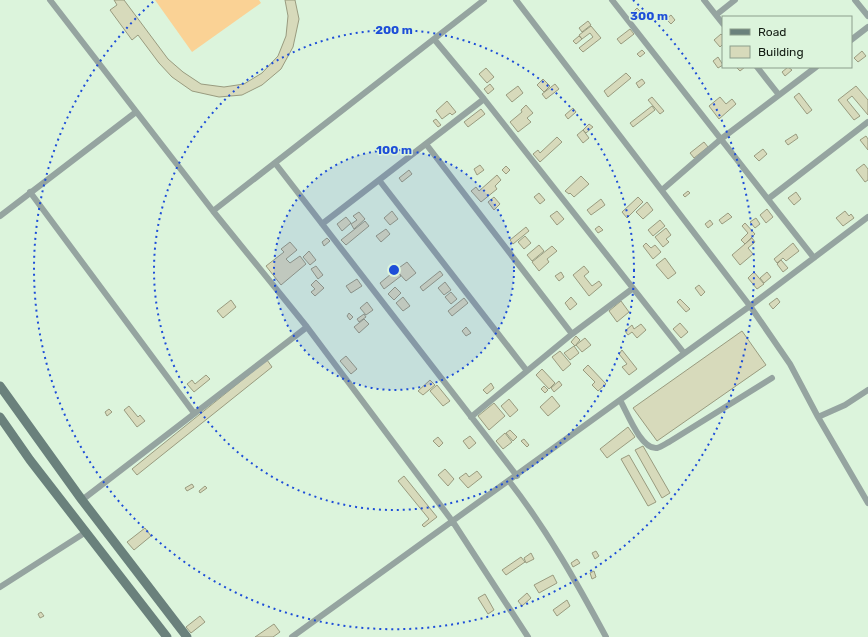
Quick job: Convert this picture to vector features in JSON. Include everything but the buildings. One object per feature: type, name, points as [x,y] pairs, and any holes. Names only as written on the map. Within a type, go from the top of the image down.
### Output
[{"type":"main road","points":[[0,386],[82,500],[187,637]]},
{"type":"main road","points":[[0,417],[30,460],[167,637]]},
{"type":"street","points":[[50,0],[213,211],[307,327],[453,522],[528,637]]},
{"type":"street","points":[[213,211],[484,0]]},
{"type":"street","points":[[516,0],[750,306],[790,364],[818,417],[868,503]]},
{"type":"street","points":[[613,0],[814,258]]},
{"type":"street","points":[[704,0],[722,23]]},
{"type":"street","points":[[716,15],[735,0]]},
{"type":"street","points":[[856,0],[868,16]]},
{"type":"street","points":[[852,39],[868,27]]},
{"type":"street","points":[[434,40],[484,99],[632,289],[684,353]]},
{"type":"street","points":[[758,68],[779,95]]},
{"type":"street","points":[[662,190],[721,139],[815,68]]},
{"type":"street","points":[[322,224],[484,99]]},
{"type":"street","points":[[0,216],[136,112]]},
{"type":"street","points":[[768,199],[868,122]]},
{"type":"street","points":[[426,144],[572,334]]},
{"type":"street","points":[[275,163],[517,476]]},
{"type":"street","points":[[379,180],[527,370]]},
{"type":"street","points":[[30,192],[194,413]]},
{"type":"street","points":[[292,637],[517,476],[867,220]]},
{"type":"street","points":[[471,417],[572,334],[632,289]]},
{"type":"street","points":[[82,500],[307,327]]},
{"type":"street","points":[[620,400],[641,438],[647,445],[657,448],[772,378]]},
{"type":"street","points":[[818,417],[845,405],[868,390]]},
{"type":"street","points":[[509,481],[528,505],[574,576],[606,637]]},
{"type":"street","points":[[0,587],[86,532]]},
{"type":"shaded area","points":[[155,0],[259,0],[261,3],[192,52]]}]
